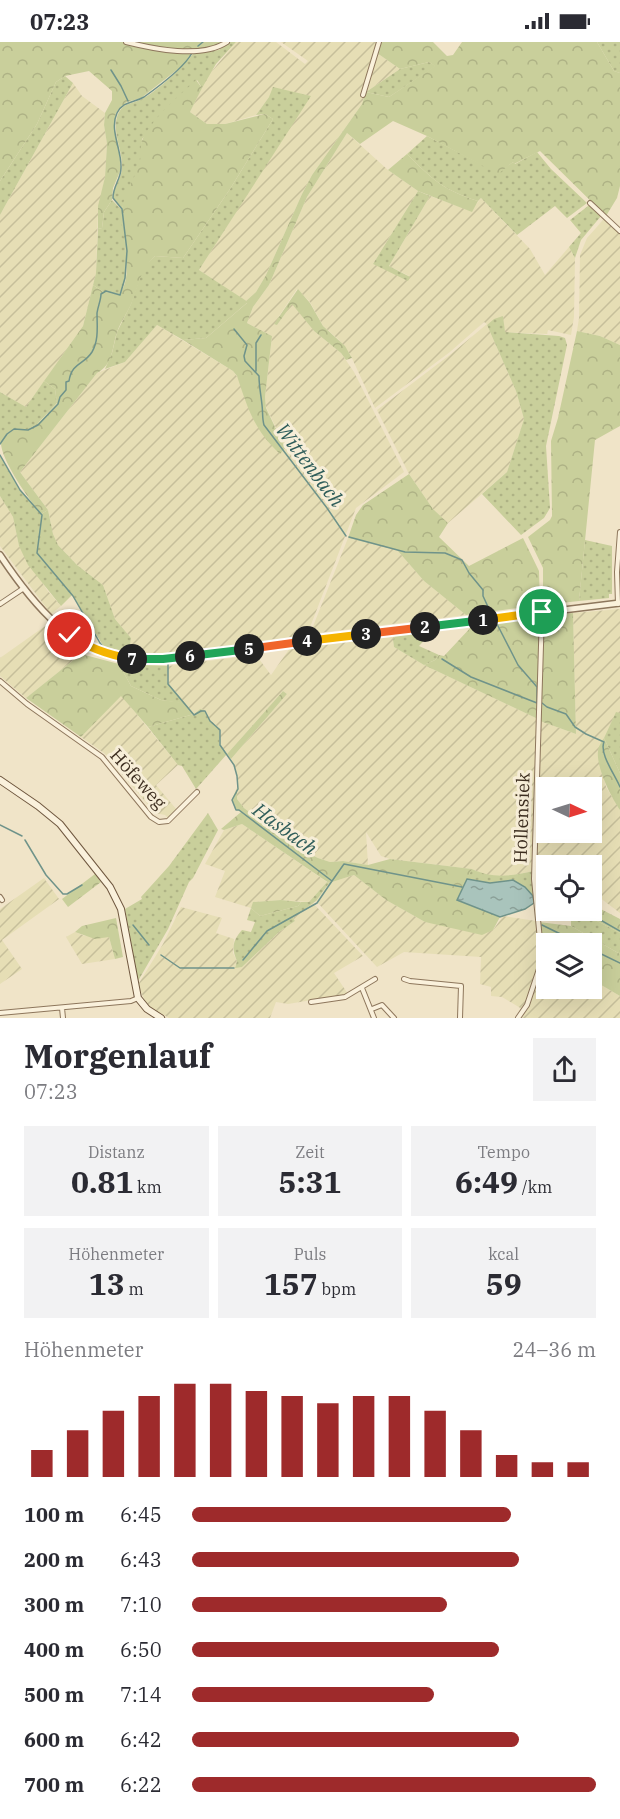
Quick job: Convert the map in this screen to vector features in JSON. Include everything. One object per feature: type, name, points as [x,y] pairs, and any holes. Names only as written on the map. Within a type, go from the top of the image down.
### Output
[{"type":"main road","points":[[0,780],[60,824],[110,887],[121,909],[138,998],[147,1009],[161,1018]]},
{"type":"street","points":[[126,42],[156,49],[191,50],[210,50],[227,42]]},
{"type":"street","points":[[363,95],[379,42]]},
{"type":"street","points":[[590,203],[620,231]]},
{"type":"street","points":[[0,555],[24,588],[56,624],[78,640],[121,657],[166,658],[619,603],[617,572],[620,532]]},
{"type":"street","points":[[0,604],[24,588]]},
{"type":"street","name":"Hollensiek","points":[[518,1018],[527,1005],[542,960],[534,879],[542,612]]},
{"type":"street","name":"Höfeweg","points":[[0,681],[22,700],[102,757],[151,817],[159,822],[168,821],[197,792]]},
{"type":"street","points":[[404,979],[461,986],[460,1018]]},
{"type":"street","points":[[311,1002],[345,997],[375,980]]},
{"type":"street","points":[[362,988],[374,1018]]},
{"type":"street","points":[[0,1013],[131,1001],[138,998]]},
{"type":"street","points":[[372,1009],[382,1005],[394,1018]]},
{"type":"street","points":[[62,1008],[63,1018]]},
{"type":"shaded area","points":[[236,42],[276,42],[305,64],[308,61],[281,42],[378,42],[377,53],[400,69],[366,92],[362,104],[312,175],[266,275],[256,292],[246,301],[199,270],[301,110],[269,97],[256,115],[225,124],[207,124],[190,112],[207,77]]},
{"type":"shaded area","points":[[73,83],[82,96],[105,113],[107,144],[105,177],[98,213],[96,273],[83,326],[26,407],[0,392],[0,215]]},
{"type":"shaded area","points":[[347,133],[388,170],[418,191],[373,264],[409,276],[389,266],[430,196],[471,211],[481,198],[530,249],[545,275],[569,247],[575,258],[574,317],[571,335],[548,330],[547,334],[504,332],[503,316],[487,325],[516,391],[524,419],[507,472],[448,523],[433,509],[409,474],[377,410],[487,324],[484,322],[450,352],[375,408],[350,354],[323,326],[310,302],[297,289],[279,316],[277,325],[292,303],[314,331],[341,353],[354,372],[404,472],[356,508],[307,635],[252,642],[252,646],[182,654],[152,655],[129,652],[131,638],[115,619],[103,585],[77,565],[58,545],[48,510],[20,472],[97,373],[125,362],[157,325],[233,371],[278,432],[266,407],[265,397],[272,336],[247,323],[253,307],[269,285],[307,197]]},
{"type":"shaded area","points":[[604,219],[620,233],[620,345],[600,336],[577,331],[580,255],[587,238]]},
{"type":"shaded area","points":[[0,496],[13,517],[19,546],[47,590],[61,606],[51,614],[0,546]]},
{"type":"shaded area","points":[[348,538],[397,550],[424,581],[466,615],[310,634]]},
{"type":"shaded area","points":[[620,609],[620,713],[616,713],[598,751],[606,787],[620,810],[620,913],[602,899],[602,855],[536,855],[537,843],[602,843],[602,777],[538,777],[540,721],[576,734],[573,613]]},
{"type":"shaded area","points":[[48,624],[81,654],[26,698],[0,676],[0,658]]},
{"type":"shaded area","points":[[395,636],[394,647],[424,665],[538,719],[533,871],[495,877],[472,869],[390,859],[381,856],[366,832],[368,865],[343,861],[330,862],[294,846],[244,808],[237,799],[237,775],[231,759],[287,694],[283,691],[227,754],[219,744],[220,729],[210,720],[204,710],[200,709],[194,714],[167,682],[168,666],[256,655],[271,675],[290,648]]},
{"type":"shaded area","points":[[121,695],[178,765],[156,785],[177,810],[168,818],[155,813],[104,753],[81,737]]},
{"type":"shaded area","points":[[242,824],[327,882],[309,902],[281,900],[254,902],[251,908],[215,897],[225,871],[205,864],[224,830]]},
{"type":"shaded area","points":[[354,875],[386,900],[425,922],[493,930],[503,916],[536,921],[539,933],[536,933],[536,999],[602,999],[602,985],[620,996],[620,1018],[522,1018],[529,1007],[525,1005],[522,1009],[502,997],[491,996],[491,987],[480,984],[481,957],[404,952],[377,967],[316,901],[329,883]]},
{"type":"shaded area","points":[[44,878],[59,899],[2,940],[22,969],[0,984],[0,909]]},
{"type":"shaded area","points":[[313,903],[363,956],[334,973],[348,994],[288,1004],[276,1002],[270,1018],[169,1018],[150,1007],[144,999],[139,983],[163,944],[181,907],[222,918],[216,933],[234,939],[233,953],[237,961],[235,967],[242,967],[279,932],[295,921],[293,918]]},
{"type":"shaded area","points":[[75,932],[85,936],[109,937],[115,959],[82,964],[66,937]]},
{"type":"green space","points":[[0,42],[225,42],[217,46],[195,49],[187,62],[141,98],[127,102],[116,113],[114,127],[121,169],[113,188],[112,200],[104,212],[102,228],[98,229],[98,206],[105,177],[107,144],[105,113],[112,100],[112,91],[89,71],[65,76],[56,82],[37,124],[0,181]]},
{"type":"green space","points":[[229,42],[236,42],[216,64],[202,88],[197,80],[142,139],[141,162],[122,208],[113,198],[122,167],[116,132],[119,112],[124,106],[148,96],[162,85],[185,64],[194,52],[219,50]]},
{"type":"green space","points":[[381,42],[433,42],[447,56],[453,55],[462,42],[597,42],[614,71],[620,73],[620,186],[617,198],[606,216],[540,151],[514,164],[513,162],[498,174],[427,136],[393,121],[360,144],[347,133],[307,197],[269,285],[253,307],[247,323],[272,336],[265,397],[266,408],[285,448],[280,454],[258,427],[233,371],[183,340],[206,338],[247,303],[246,301],[256,292],[312,175],[362,104],[366,92],[389,97],[435,66],[429,62],[400,69],[377,53]]},
{"type":"green space","points":[[597,42],[620,42],[620,73],[614,71]]},
{"type":"green space","points":[[429,62],[436,66],[389,97],[366,92],[400,69]]},
{"type":"green space","points":[[65,76],[73,83],[0,215],[0,181],[37,124],[56,82]]},
{"type":"green space","points":[[196,80],[202,88],[190,112],[207,124],[225,124],[265,114],[273,119],[230,189],[183,258],[155,256],[146,267],[120,324],[109,361],[97,373],[20,472],[48,510],[41,514],[10,469],[1,442],[14,429],[28,429],[33,426],[57,404],[55,389],[44,381],[83,326],[93,285],[102,291],[119,295],[124,285],[127,263],[121,218],[122,208],[139,165],[142,141],[160,114]]},
{"type":"green space","points":[[273,87],[311,96],[199,270],[248,302],[206,338],[183,340],[157,325],[125,362],[105,369],[143,268],[155,256],[183,258],[230,189],[273,119],[265,114],[256,115]]},
{"type":"green space","points":[[427,136],[498,173],[513,162],[515,164],[537,152],[551,169],[587,203],[567,218],[555,206],[517,235],[481,198],[478,201],[447,188],[431,177],[407,154]]},
{"type":"green space","points":[[407,154],[439,183],[456,193],[478,201],[472,212],[418,191],[388,170]]},
{"type":"green space","points":[[418,191],[430,196],[389,266],[410,277],[408,281],[373,264]]},
{"type":"green space","points":[[112,200],[122,210],[127,264],[119,295],[102,291],[93,285],[96,273],[98,229],[102,228],[104,212]]},
{"type":"green space","points":[[591,206],[601,216],[581,240],[575,258],[569,247],[581,233],[570,220]]},
{"type":"green space","points":[[298,289],[310,303],[323,326],[345,346],[352,358],[346,360],[341,353],[314,331],[292,304],[277,325],[274,324]]},
{"type":"green space","points":[[503,316],[505,332],[559,336],[565,338],[567,345],[546,446],[550,508],[544,518],[521,535],[482,494],[507,472],[524,419],[516,391],[487,325]]},
{"type":"green space","points":[[577,331],[600,336],[620,345],[620,426],[595,440],[579,601],[543,605],[543,568],[528,537],[552,516],[551,441]]},
{"type":"green space","points":[[44,381],[55,389],[57,403],[37,424],[27,430],[12,432],[0,443],[0,392],[26,407]]},
{"type":"green space","points":[[0,455],[19,489],[41,514],[48,510],[58,545],[77,565],[103,585],[115,619],[131,638],[129,652],[104,647],[72,595],[61,606],[28,565],[19,546],[13,517],[0,496]]},
{"type":"green space","points":[[409,474],[433,509],[448,523],[439,537],[469,566],[523,538],[539,571],[540,605],[466,615],[424,581],[397,550],[348,538],[356,515],[363,505]]},
{"type":"green space","points":[[585,540],[612,546],[612,594],[609,594],[609,598],[579,601]]},
{"type":"green space","points":[[573,613],[576,734],[540,721],[543,616]]},
{"type":"green space","points":[[540,617],[538,719],[424,665],[435,660],[439,655],[444,656],[473,625]]},
{"type":"green space","points":[[433,631],[419,646],[439,655],[435,660],[424,665],[394,647],[395,636]]},
{"type":"green space","points":[[81,654],[119,664],[131,686],[161,700],[185,703],[194,714],[148,727],[121,696],[81,737],[26,698]]},
{"type":"green space","points":[[119,664],[168,666],[167,682],[186,704],[161,700],[131,686]]},
{"type":"green space","points":[[283,691],[287,694],[231,759],[227,754]]},
{"type":"green space","points":[[200,709],[204,710],[210,720],[220,729],[219,744],[227,754],[196,789],[182,766],[178,765],[148,727],[194,714]]},
{"type":"green space","points":[[616,712],[620,713],[620,773],[604,738]]},
{"type":"green space","points":[[604,738],[620,773],[620,810],[599,765],[598,749]]},
{"type":"green space","points":[[237,788],[237,799],[244,808],[294,846],[318,858],[330,862],[343,861],[368,865],[390,859],[472,869],[457,900],[500,917],[493,930],[482,935],[425,922],[386,900],[354,875],[329,883],[242,824],[221,829],[241,812],[235,809],[232,799]]},
{"type":"green space","points":[[208,813],[218,830],[189,882],[168,929],[138,981],[125,909],[142,899],[141,897],[169,866]]},
{"type":"green space","points":[[472,869],[502,876],[533,871],[533,896],[518,883],[466,880]]},
{"type":"green space","points":[[95,874],[101,882],[68,907],[62,899]]},
{"type":"green space","points":[[327,882],[329,883],[316,901],[293,918],[295,921],[279,932],[242,967],[235,968],[237,961],[234,952],[235,941],[242,930],[251,932],[255,922],[247,920],[251,908],[260,916],[298,906],[301,902],[309,902]]},
{"type":"green space","points":[[281,900],[301,902],[298,906],[260,916],[251,908],[253,902]]},
{"type":"green space","points":[[602,910],[620,919],[620,933],[597,921],[602,921]]},
{"type":"green space","points":[[116,918],[123,957],[115,959],[109,937],[95,939],[75,932],[82,926]]},
{"type":"green space","points":[[571,921],[597,921],[620,933],[620,954],[602,944],[602,933],[583,933],[571,926]]},
{"type":"green space","points":[[539,922],[571,926],[583,933],[540,933]]},
{"type":"green space","points":[[602,944],[620,954],[620,996],[602,985]]},
{"type":"water","points":[[467,879],[490,883],[513,880],[525,887],[533,896],[534,903],[525,909],[500,917],[457,900]]},
{"type":"waterway","points":[[198,46],[203,42]]},
{"type":"waterway","points":[[0,444],[14,429],[28,430],[38,425],[58,404],[73,370],[89,356],[96,343],[97,313],[101,294],[106,291],[120,295],[125,278],[127,251],[122,209],[113,198],[121,168],[114,126],[117,113],[122,106],[144,97],[156,88],[177,71],[192,53]]},
{"type":"waterway","points":[[111,70],[128,101]]},
{"type":"waterway","name":"Wittenbach","points":[[234,329],[247,345],[245,361],[259,376],[264,425],[346,536]]},
{"type":"waterway","name":"Wittenbach","points":[[256,371],[256,343],[261,335]]},
{"type":"waterway","name":"Hasbach","points":[[0,455],[20,490],[42,515],[37,553],[73,596],[100,643],[110,651],[152,657]]},
{"type":"waterway","name":"Wittenbach","points":[[349,537],[405,552],[445,553],[462,560],[483,590],[483,596],[489,609]]},
{"type":"waterway","name":"Wittenbach","points":[[442,659],[471,677],[537,703],[537,687],[518,665],[497,624]]},
{"type":"waterway","name":"Hasbach","points":[[168,661],[168,684],[194,715],[205,711],[210,721],[220,730],[220,745],[234,765],[237,776],[238,789],[232,800],[236,810],[332,881],[344,864],[462,887]]},
{"type":"waterway","name":"Wittenbach","points":[[542,703],[566,714],[575,727],[604,742],[606,758],[620,787]]},
{"type":"waterway","points":[[0,825],[22,836]]},
{"type":"waterway","points":[[25,840],[46,875],[63,894],[82,885]]},
{"type":"waterway","points":[[243,960],[267,931],[317,903],[332,881]]},
{"type":"waterway","name":"Hasbach","points":[[602,921],[620,931]]},
{"type":"waterway","points":[[133,925],[149,945]]},
{"type":"waterway","points":[[542,925],[558,933]]},
{"type":"waterway","points":[[602,954],[620,963]]},
{"type":"waterway","points":[[161,955],[180,968],[234,968]]},
{"type":"route","points":[[70,635],[109,654],[132,659],[163,659],[542,612]]}]
